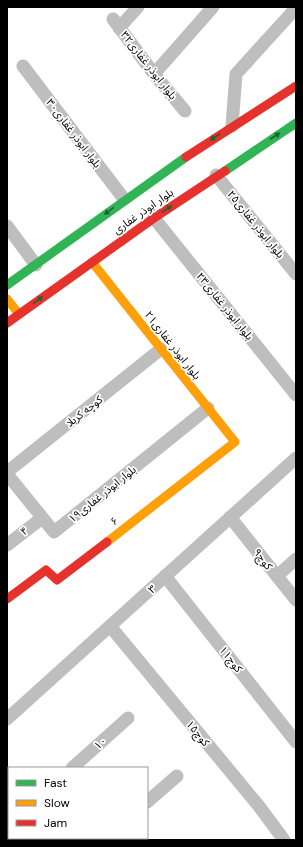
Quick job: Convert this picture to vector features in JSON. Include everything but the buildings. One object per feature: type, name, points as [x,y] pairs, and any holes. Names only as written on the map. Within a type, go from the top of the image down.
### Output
[{"type":"main road","name":"بلوار ابوذر غفاری","points":[[7,286],[124,199],[205,143],[296,86]]},
{"type":"main road","name":"بلوار ابوذر غفاری","points":[[7,323],[216,175],[293,129]]},
{"type":"main road","name":"۲۱بلوار ابوذر غفاری","points":[[92,262],[235,442]]},
{"type":"main road","points":[[7,299],[19,314]]},
{"type":"main road","name":"۶","points":[[7,599],[46,570],[57,580],[235,442]]},
{"type":"street","name":"بلوار ابوذر غفاری۳۲","points":[[138,7],[116,23],[154,74],[186,111]]},
{"type":"street","points":[[154,74],[213,7]]},
{"type":"street","points":[[232,126],[236,74],[296,8]]},
{"type":"street","name":"بلوار ابوذر غفاری۳۰","points":[[23,66],[124,199]]},
{"type":"street","name":"بلوار ابوذر غفاری۲۵","points":[[216,175],[296,274]]},
{"type":"street","name":"بلوار ابوذر غفاری۲۳","points":[[154,218],[296,395]]},
{"type":"street","points":[[7,226],[36,265]]},
{"type":"street","name":"کوچه کربلا","points":[[7,473],[162,350]]},
{"type":"street","name":"بلوار ابوذر غفاری۱۹","points":[[7,473],[54,532],[208,408]]},
{"type":"street","name":"۳","points":[[7,719],[296,458]]},
{"type":"street","name":"۹کوچ","points":[[230,517],[296,600]]},
{"type":"street","name":"۴","points":[[7,545],[42,518]]},
{"type":"street","points":[[277,576],[296,559]]},
{"type":"street","name":"۱۱کوچ","points":[[165,576],[296,742]]},
{"type":"street","name":"۱۵کوچ","points":[[110,626],[253,799],[284,840]]},
{"type":"street","name":"۱۰","points":[[73,767],[128,718]]},
{"type":"street","points":[[148,801],[177,776]]},
{"type":"traffic: fast","points":[[225,171],[296,123]]},
{"type":"traffic: fast","points":[[7,285],[186,157]]},
{"type":"traffic: slow","points":[[92,262],[235,442],[107,542]]},
{"type":"traffic: slow","points":[[7,299],[19,314]]},
{"type":"traffic: jam","points":[[186,157],[296,86]]},
{"type":"traffic: jam","points":[[7,323],[154,218],[225,171]]},
{"type":"traffic: jam","points":[[7,599],[46,570],[57,580],[107,542]]}]
